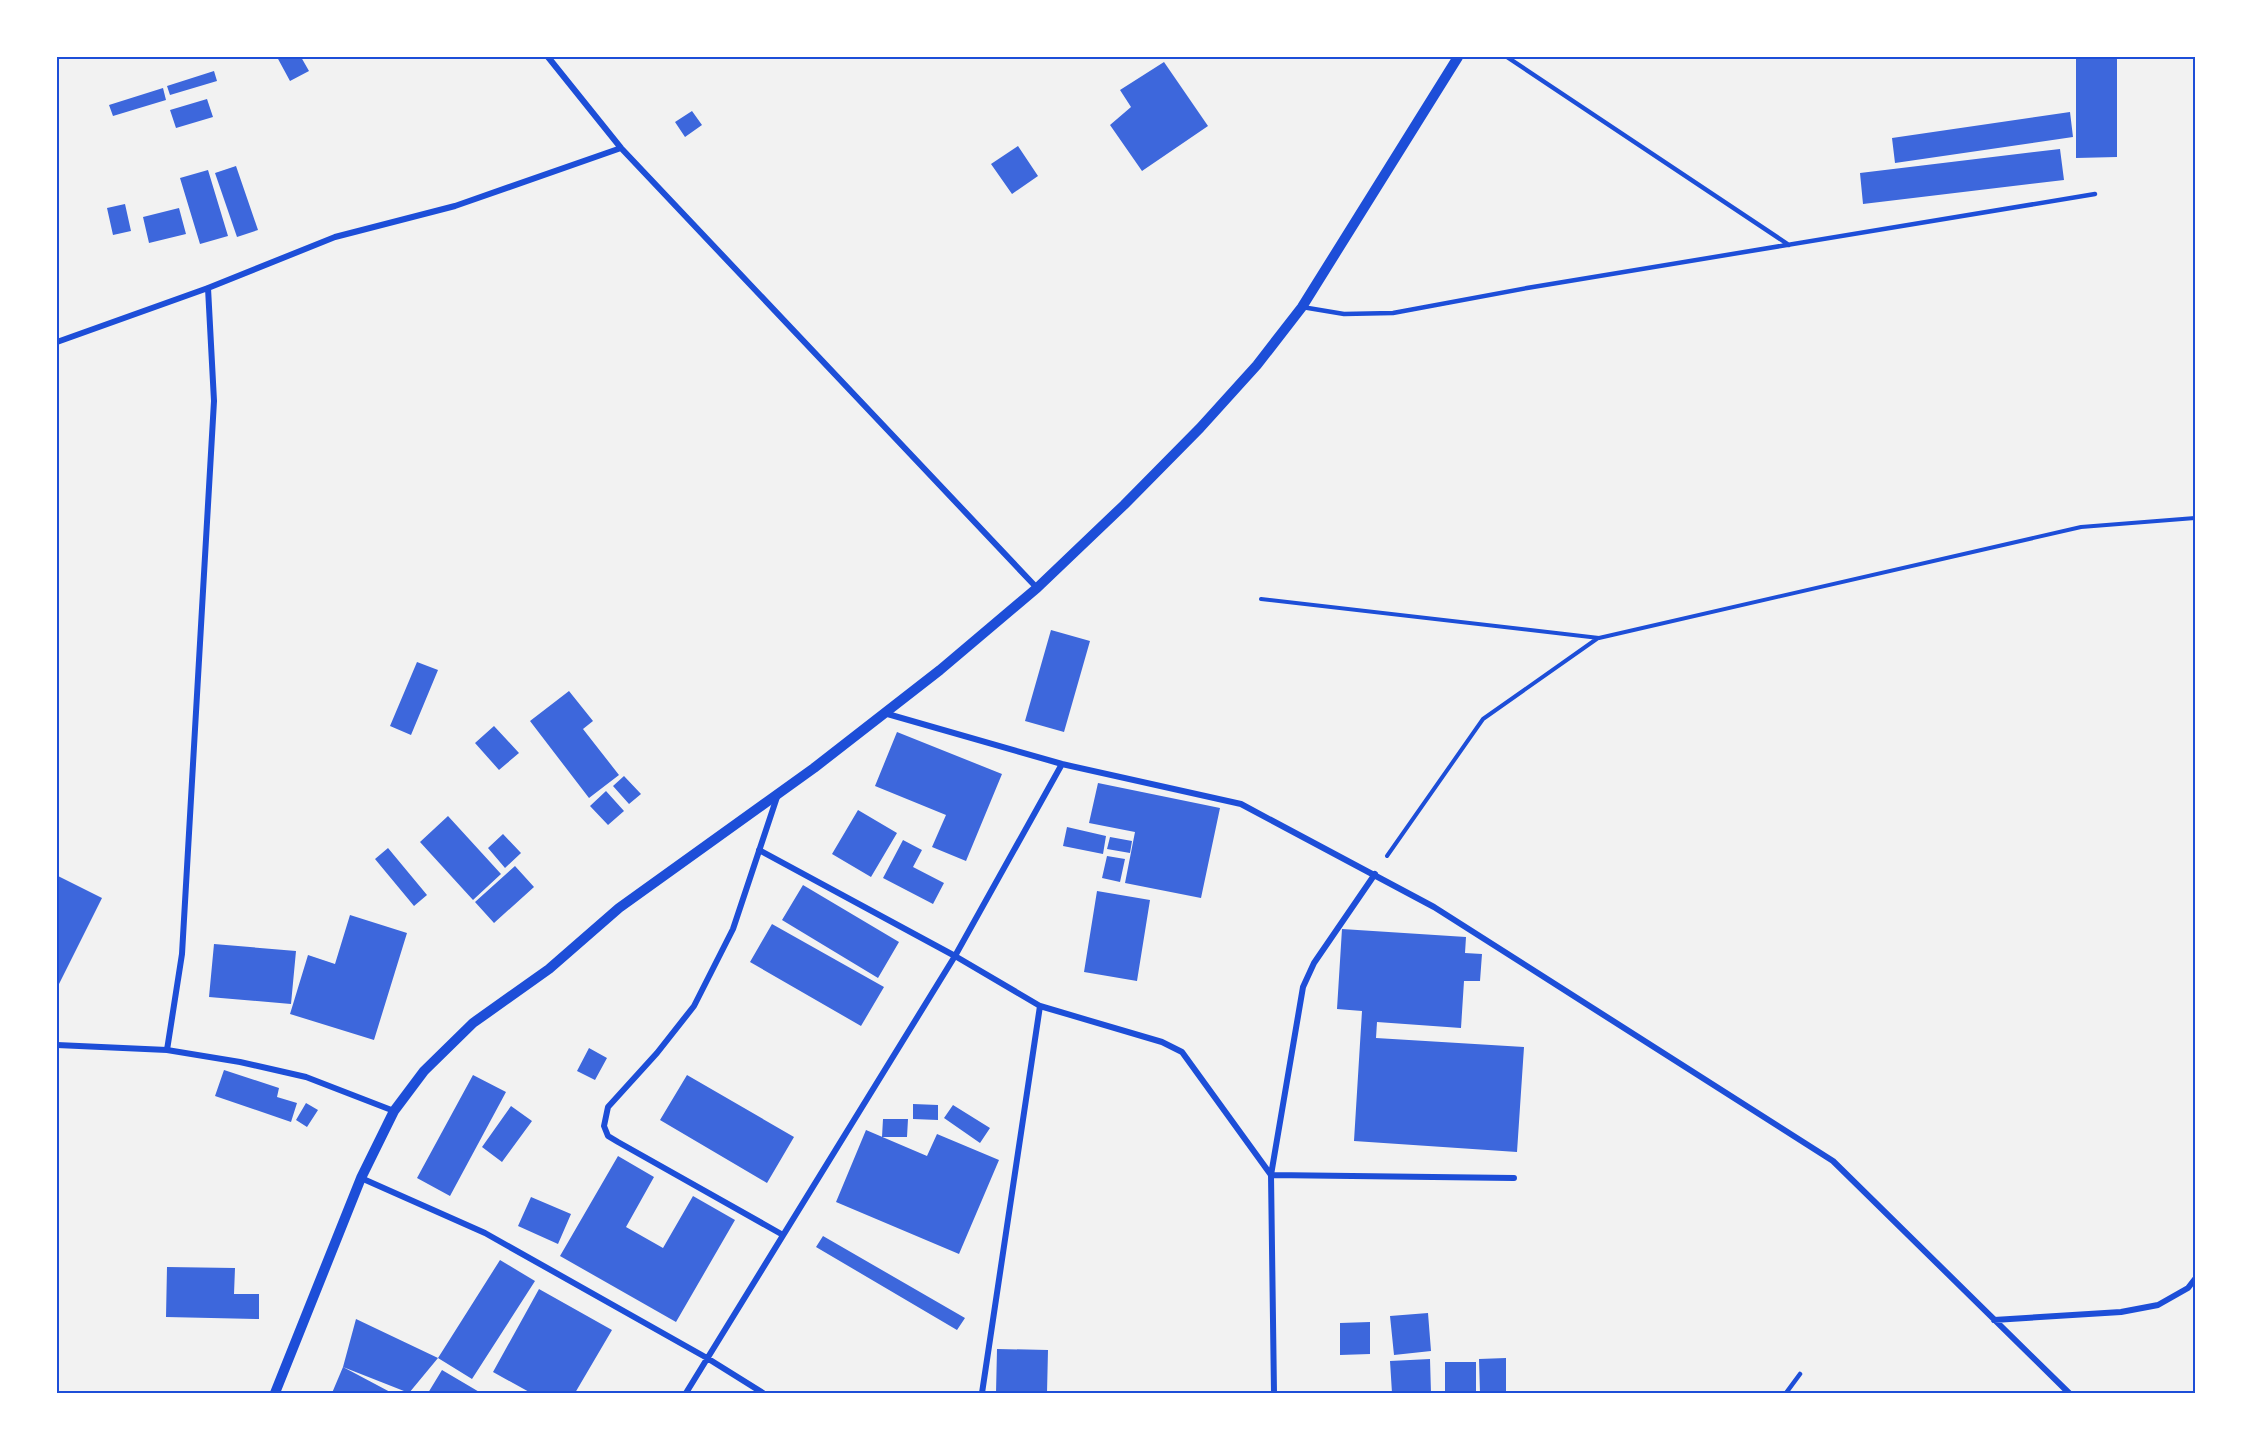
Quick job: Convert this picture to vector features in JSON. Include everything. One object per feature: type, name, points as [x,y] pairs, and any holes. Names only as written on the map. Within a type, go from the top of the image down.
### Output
[{"type":"street","points":[[548,57],[621,148],[1037,588]]},
{"type":"street","points":[[275,1393],[361,1178],[394,1111],[424,1071],[473,1023],[549,969],[619,908],[814,768],[940,670],[1037,588],[1124,505],[1200,428],[1257,365],[1302,307],[1458,57]]},
{"type":"street","points":[[57,342],[208,288],[335,237],[455,206],[621,148]]},
{"type":"street","points":[[167,1050],[182,954],[214,401],[208,288]]},
{"type":"street","points":[[884,713],[1062,764],[1241,804],[1434,907],[1833,1161],[2069,1393]]},
{"type":"street","points":[[686,1393],[955,956],[1062,764]]},
{"type":"street","points":[[778,794],[733,929],[694,1006],[657,1053],[608,1107],[604,1126],[608,1136],[618,1143],[783,1235]]},
{"type":"street","points":[[759,850],[955,956],[1040,1006],[1162,1042],[1182,1052],[1271,1175]]},
{"type":"street","points":[[1274,1393],[1271,1175],[1303,987],[1314,963],[1375,874]]},
{"type":"street","points":[[982,1393],[1040,1006]]},
{"type":"street","points":[[57,1045],[167,1050],[240,1062],[306,1077],[394,1111]]},
{"type":"street","points":[[1271,1175],[1514,1178]]},
{"type":"street","points":[[361,1178],[485,1233],[707,1358],[763,1393]]},
{"type":"street","points":[[1994,1320],[2121,1312],[2158,1305],[2188,1288],[2195,1279]]},
{"type":"lane","points":[[1507,57],[1789,246]]},
{"type":"lane","points":[[1302,307],[1344,314],[1392,313],[1527,288],[2095,194]]},
{"type":"lane","points":[[1786,1393],[1800,1374]]},
{"type":"path","points":[[1261,599],[1599,638],[2081,527],[2195,518]]},
{"type":"path","points":[[1375,874],[1483,719],[1599,638]]},
{"type":"building","points":[[277,57],[301,57],[309,71],[290,81]]},
{"type":"building","points":[[2076,57],[2117,57],[2117,157],[2076,158]]},
{"type":"building","points":[[1164,62],[1208,126],[1142,171],[1110,125],[1131,107],[1120,90]]},
{"type":"building","points":[[214,71],[217,81],[170,95],[167,86]]},
{"type":"building","points":[[163,88],[166,100],[113,116],[109,105]]},
{"type":"building","points":[[207,99],[213,117],[176,128],[170,110]]},
{"type":"building","points":[[692,111],[702,125],[685,137],[675,122]]},
{"type":"building","points":[[2070,112],[2073,137],[1895,163],[1892,138]]},
{"type":"building","points":[[1018,146],[1038,176],[1012,194],[991,164]]},
{"type":"building","points":[[2060,149],[2064,180],[1863,204],[1860,173]]},
{"type":"building","points":[[236,166],[258,230],[237,237],[215,173]]},
{"type":"building","points":[[208,170],[228,236],[200,244],[180,178]]},
{"type":"building","points":[[125,204],[131,231],[113,235],[107,208]]},
{"type":"building","points":[[179,208],[186,234],[149,243],[143,217]]},
{"type":"building","points":[[1051,630],[1090,641],[1064,732],[1025,721]]},
{"type":"building","points":[[417,662],[438,670],[411,735],[390,726]]},
{"type":"building","points":[[569,691],[593,721],[583,729],[619,775],[589,798],[530,721]]},
{"type":"building","points":[[494,726],[519,753],[499,770],[475,743]]},
{"type":"building","points":[[897,732],[1002,774],[966,861],[932,847],[946,815],[875,786]]},
{"type":"building","points":[[624,776],[641,794],[629,804],[613,786]]},
{"type":"building","points":[[1098,783],[1220,808],[1201,898],[1125,883],[1135,832],[1089,823]]},
{"type":"building","points":[[606,791],[624,811],[608,825],[590,806]]},
{"type":"building","points":[[858,810],[897,833],[871,877],[832,854]]},
{"type":"building","points":[[448,816],[501,874],[473,900],[420,842]]},
{"type":"building","points":[[1067,827],[1106,836],[1103,854],[1063,846]]},
{"type":"building","points":[[503,834],[521,853],[505,868],[488,848]]},
{"type":"building","points":[[1110,837],[1132,841],[1130,853],[1107,849]]},
{"type":"building","points":[[903,840],[922,850],[913,867],[944,883],[933,904],[883,878]]},
{"type":"building","points":[[388,848],[427,895],[414,906],[375,859]]},
{"type":"building","points":[[1107,856],[1125,859],[1120,882],[1102,878]]},
{"type":"building","points":[[515,866],[534,887],[494,923],[475,902]]},
{"type":"building","points":[[58,876],[102,898],[57,988],[57,878]]},
{"type":"building","points":[[803,885],[899,942],[878,978],[782,920]]},
{"type":"building","points":[[1097,891],[1150,900],[1137,981],[1084,972]]},
{"type":"building","points":[[350,915],[407,933],[374,1040],[290,1014],[308,955],[335,964]]},
{"type":"building","points":[[772,924],[884,987],[861,1026],[750,962]]},
{"type":"building","points":[[1342,929],[1466,937],[1465,953],[1482,954],[1480,981],[1464,981],[1461,1028],[1377,1022],[1376,1038],[1524,1047],[1517,1152],[1354,1141],[1362,1011],[1337,1009]]},
{"type":"building","points":[[214,944],[296,951],[291,1004],[209,997]]},
{"type":"building","points":[[589,1048],[607,1058],[595,1080],[577,1071]]},
{"type":"building","points":[[224,1070],[279,1088],[277,1097],[297,1103],[291,1122],[215,1096]]},
{"type":"building","points":[[473,1075],[506,1092],[450,1196],[417,1178]]},
{"type":"building","points":[[687,1075],[794,1137],[767,1183],[660,1120]]},
{"type":"building","points":[[306,1103],[318,1110],[307,1127],[296,1120]]},
{"type":"building","points":[[913,1104],[938,1105],[938,1120],[913,1119]]},
{"type":"building","points":[[953,1105],[990,1128],[980,1143],[944,1118]]},
{"type":"building","points":[[511,1106],[532,1121],[502,1162],[482,1147]]},
{"type":"building","points":[[883,1119],[908,1119],[907,1137],[882,1137]]},
{"type":"building","points":[[866,1130],[927,1156],[937,1134],[999,1160],[959,1254],[836,1202]]},
{"type":"building","points":[[618,1156],[654,1177],[626,1227],[663,1248],[693,1196],[735,1220],[676,1322],[560,1256]]},
{"type":"building","points":[[531,1197],[571,1214],[558,1244],[518,1226]]},
{"type":"building","points":[[823,1236],[965,1318],[957,1330],[816,1247]]},
{"type":"building","points":[[500,1260],[535,1281],[472,1379],[438,1358]]},
{"type":"building","points":[[167,1267],[235,1268],[234,1294],[259,1294],[259,1319],[166,1317]]},
{"type":"building","points":[[539,1289],[612,1330],[575,1393],[531,1393],[493,1372]]},
{"type":"building","points":[[1428,1313],[1431,1351],[1394,1355],[1390,1316]]},
{"type":"building","points":[[356,1319],[438,1358],[409,1393],[343,1367]]},
{"type":"building","points":[[1370,1322],[1370,1354],[1340,1355],[1340,1323]]},
{"type":"building","points":[[997,1349],[1048,1350],[1047,1393],[996,1393]]},
{"type":"building","points":[[1506,1358],[1506,1393],[1480,1393],[1479,1359]]},
{"type":"building","points":[[1430,1359],[1431,1393],[1392,1393],[1390,1361]]},
{"type":"building","points":[[1445,1362],[1476,1362],[1476,1393],[1445,1393]]},
{"type":"building","points":[[343,1367],[392,1393],[332,1393]]},
{"type":"building","points":[[442,1370],[481,1393],[428,1393]]}]
